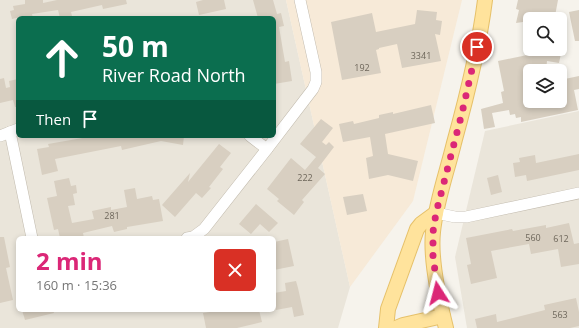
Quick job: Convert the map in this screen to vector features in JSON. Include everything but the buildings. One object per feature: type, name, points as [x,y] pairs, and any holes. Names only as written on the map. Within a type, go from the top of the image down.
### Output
[{"type":"main road","points":[[396,328],[403,325],[444,322],[433,256],[433,232],[436,213],[464,106],[485,0]]},
{"type":"main road","points":[[386,328],[388,309],[417,230],[421,224],[436,213]]},
{"type":"street","points":[[276,137],[313,89],[316,82],[316,72],[300,0]]},
{"type":"street","points":[[9,132],[32,236]]},
{"type":"street","points":[[253,138],[267,149]]},
{"type":"street","points":[[194,236],[204,229],[275,138]]},
{"type":"street","points":[[436,213],[466,217],[579,193]]},
{"type":"shaded area","points":[[0,0],[286,0],[350,287],[338,328],[0,328]]},
{"type":"shaded area","points":[[286,0],[462,0],[413,201],[350,287]]},
{"type":"shaded area","points":[[579,111],[579,328],[467,328],[455,257],[485,131]]},
{"type":"route","points":[[438,293],[432,245],[436,213],[462,113],[477,47]]}]
